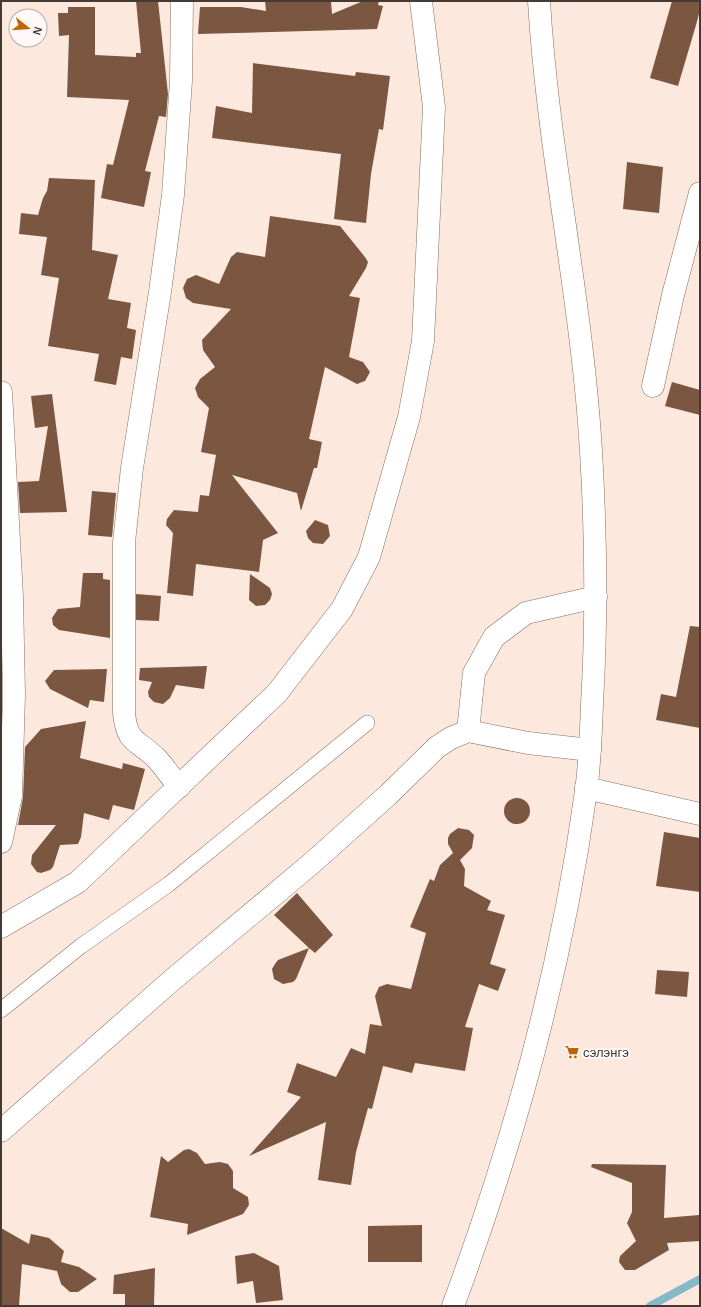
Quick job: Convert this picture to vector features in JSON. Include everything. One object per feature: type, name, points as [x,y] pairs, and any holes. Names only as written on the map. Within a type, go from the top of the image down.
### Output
[{"type":"street","points":[[179,787],[155,757],[135,742],[126,727],[124,714],[124,542],[132,468],[160,292],[173,195],[181,80],[182,1]]},
{"type":"street","points":[[1,927],[78,882],[277,693],[342,609],[369,557],[409,417],[423,341],[434,107],[422,1]]},
{"type":"street","points":[[453,1306],[508,1145],[542,1025],[568,903],[586,788],[590,750],[596,597],[591,452],[582,344],[549,102],[539,1]]},
{"type":"street","points":[[653,386],[673,294],[700,193]]},
{"type":"street","points":[[1,392],[12,597],[14,695],[11,796],[1,842]]},
{"type":"street","points":[[468,731],[474,673],[494,637],[526,613],[596,597]]},
{"type":"street","points":[[1,1132],[171,981],[312,863],[388,795],[437,747],[451,738],[468,731],[528,743],[590,750]]},
{"type":"street","points":[[586,788],[700,814]]},
{"type":"lane","points":[[1,1010],[81,946],[169,884],[367,724]]},
{"type":"building","points":[[136,1],[158,1],[168,94],[166,117],[159,116],[145,171],[151,172],[144,207],[101,198],[107,164],[113,165],[129,100],[67,97],[69,35],[59,36],[58,13],[68,13],[68,7],[95,7],[95,55],[136,57],[136,53],[141,53]]},
{"type":"building","points":[[265,1],[331,1],[332,14],[363,1],[379,1],[378,5],[383,6],[377,29],[198,34],[200,7],[241,7],[266,11]]},
{"type":"building","points":[[672,1],[700,1],[700,10],[678,86],[650,78]]},
{"type":"building","points":[[253,63],[355,76],[356,72],[390,76],[383,130],[379,129],[371,174],[366,223],[334,219],[341,154],[212,138],[216,106],[252,113]]},
{"type":"building","points":[[627,162],[663,167],[659,213],[623,209]]},
{"type":"building","points":[[49,178],[95,180],[92,250],[118,255],[108,299],[131,303],[127,328],[136,330],[132,359],[121,357],[116,385],[94,381],[99,354],[48,346],[59,278],[41,275],[47,237],[19,234],[21,213],[38,215],[43,198],[47,191]]},
{"type":"building","points":[[270,216],[340,226],[365,257],[368,262],[366,268],[349,296],[360,298],[349,357],[363,362],[370,372],[365,381],[357,384],[325,367],[309,439],[322,442],[317,468],[314,468],[301,511],[297,493],[232,475],[278,533],[263,540],[259,572],[196,564],[193,596],[167,593],[173,533],[166,525],[167,519],[174,510],[198,512],[200,495],[209,496],[216,455],[201,452],[209,408],[198,397],[195,388],[200,379],[215,367],[203,350],[202,340],[231,309],[193,303],[186,298],[183,288],[187,279],[196,275],[219,284],[231,257],[237,252],[265,257]]},
{"type":"building","points":[[672,382],[700,390],[700,415],[665,406]]},
{"type":"building","points":[[52,394],[67,512],[20,513],[18,482],[39,481],[48,426],[35,428],[31,396]]},
{"type":"building","points":[[92,491],[116,493],[112,537],[88,535]]},
{"type":"building","points":[[315,520],[328,525],[330,536],[323,544],[313,543],[308,538],[306,531]]},
{"type":"building","points":[[83,573],[103,573],[103,579],[110,580],[110,638],[59,630],[53,625],[52,618],[58,609],[80,607]]},
{"type":"building","points":[[250,574],[270,588],[272,594],[270,600],[265,605],[256,606],[249,600]]},
{"type":"building","points":[[136,594],[161,596],[159,621],[136,620]]},
{"type":"building","points":[[690,626],[700,627],[700,728],[656,720],[661,694],[676,697]]},
{"type":"building","points":[[207,666],[204,689],[176,685],[170,698],[163,704],[154,702],[149,697],[148,692],[152,682],[139,680],[140,668]]},
{"type":"building","points":[[107,669],[104,702],[90,700],[88,708],[50,689],[45,681],[54,670]]},
{"type":"building","points":[[86,721],[80,758],[122,769],[123,763],[145,769],[134,810],[113,805],[109,820],[84,813],[81,837],[78,844],[60,845],[53,867],[50,870],[41,873],[37,872],[31,864],[32,855],[56,825],[18,825],[23,797],[25,747],[41,729]]},
{"type":"building","points":[[517,798],[526,802],[530,811],[526,820],[517,824],[508,820],[504,811],[508,802]]},
{"type":"building","points":[[458,828],[469,830],[474,835],[472,848],[460,860],[465,869],[464,886],[491,901],[487,910],[505,915],[490,964],[506,969],[498,991],[479,984],[465,1027],[473,1028],[465,1071],[415,1063],[412,1073],[383,1066],[372,1109],[368,1108],[356,1152],[351,1185],[318,1180],[326,1122],[249,1156],[301,1097],[287,1092],[297,1063],[336,1077],[351,1048],[365,1054],[370,1024],[382,1026],[375,996],[379,987],[387,984],[411,989],[426,933],[410,927],[430,879],[434,881],[440,865],[453,853],[448,844],[448,838],[450,834]]},
{"type":"building","points":[[664,832],[700,838],[700,892],[656,886]]},
{"type":"building","points":[[297,893],[333,935],[315,953],[274,915]]},
{"type":"building","points":[[309,948],[296,979],[293,982],[283,984],[274,979],[272,969],[278,960]]},
{"type":"building","points":[[657,970],[689,972],[687,997],[655,994]]},
{"type":"building","points":[[189,1149],[197,1153],[205,1164],[220,1162],[228,1164],[233,1171],[233,1188],[248,1197],[249,1205],[243,1214],[187,1235],[188,1224],[150,1217],[161,1156],[168,1162],[184,1150]]},
{"type":"building","points":[[592,1164],[666,1165],[664,1218],[699,1215],[700,1241],[667,1243],[669,1250],[635,1270],[625,1270],[619,1262],[620,1256],[636,1241],[627,1223],[632,1212],[632,1183],[591,1167]]},
{"type":"building","points":[[422,1225],[422,1262],[368,1262],[368,1226]]},
{"type":"building","points":[[1,1228],[29,1244],[31,1234],[49,1238],[64,1251],[61,1262],[79,1267],[97,1279],[78,1292],[70,1292],[61,1284],[57,1271],[22,1264],[19,1306],[1,1306]]},
{"type":"building","points":[[254,1253],[279,1266],[283,1300],[256,1303],[253,1281],[237,1284],[235,1256]]},
{"type":"building","points":[[155,1268],[154,1306],[125,1306],[125,1294],[113,1294],[114,1275]]},
{"type":"waterway","points":[[650,1306],[700,1279]]},
{"type":"place","name":"сэлэнгэ","points":[[572,1052]]}]
